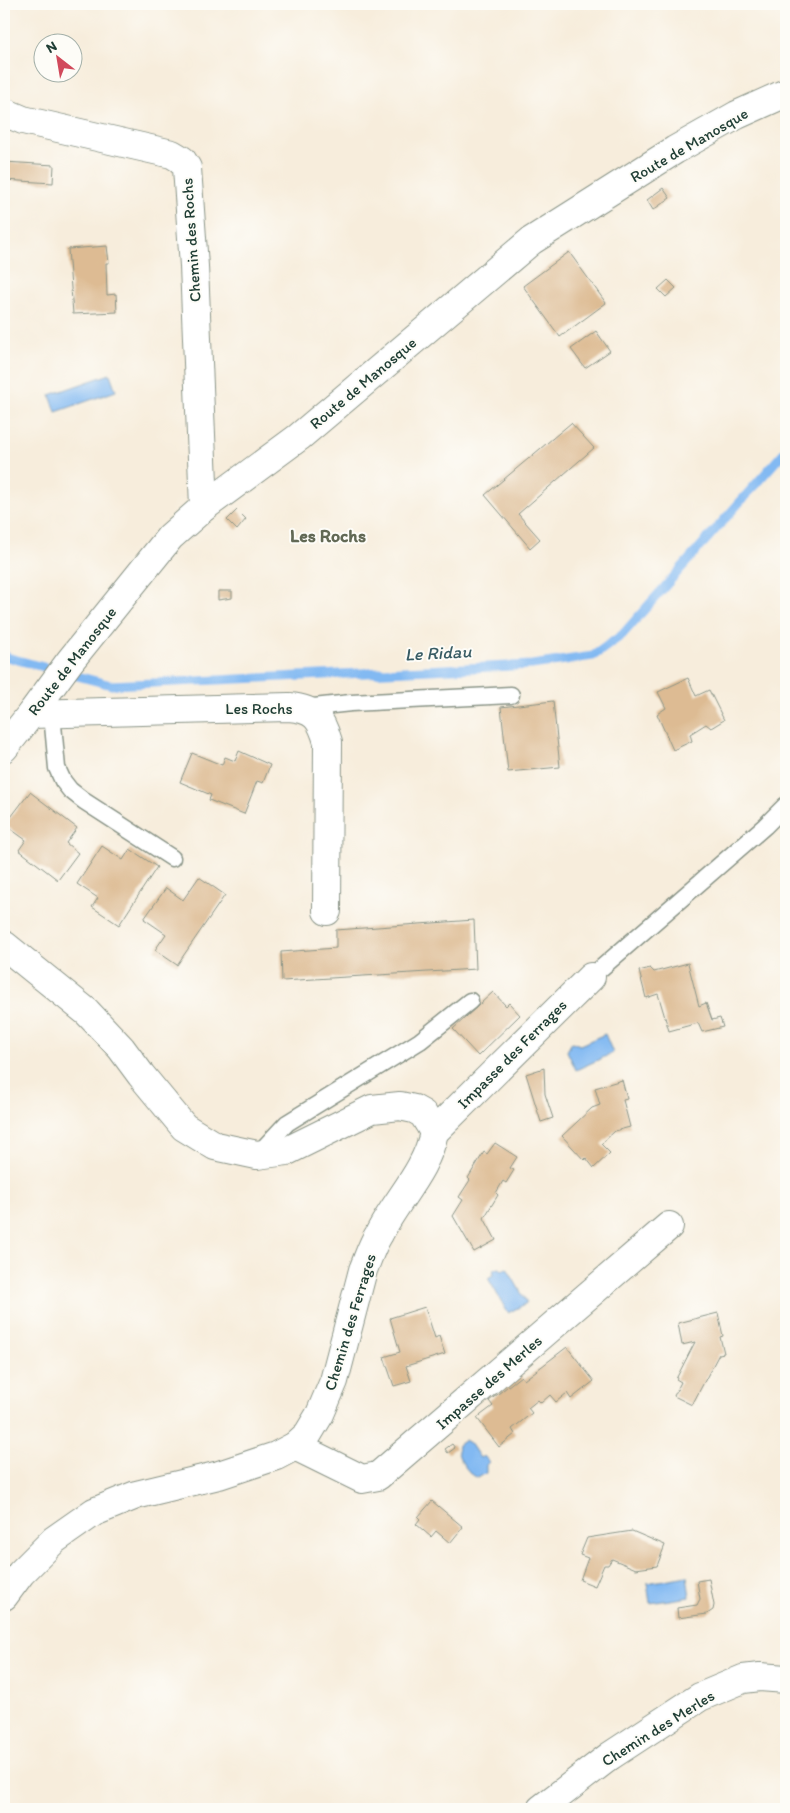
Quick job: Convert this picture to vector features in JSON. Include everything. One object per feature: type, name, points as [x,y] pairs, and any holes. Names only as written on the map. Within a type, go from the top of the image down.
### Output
[{"type":"street","name":"Route de Manosque","points":[[4,748],[45,705],[70,661],[170,537],[204,507],[300,437],[532,242],[675,150],[737,115],[786,93]]},
{"type":"street","name":"Chemin des Rochs","points":[[4,112],[23,120],[172,154],[182,160],[187,168],[194,275],[204,507]]},
{"type":"street","name":"Les Rochs","points":[[45,705],[302,708],[314,714],[320,720],[328,742],[327,911]]},
{"type":"street","points":[[4,945],[87,1012],[121,1048],[184,1127],[215,1146],[257,1156],[287,1150],[372,1109],[400,1106],[414,1109],[423,1114],[434,1132]]},
{"type":"street","name":"Impasse des Ferrages","points":[[434,1132],[591,977]]},
{"type":"street","name":"Chemin des Ferrages","points":[[4,1596],[21,1573],[54,1540],[94,1512],[136,1496],[219,1474],[276,1456],[295,1446],[308,1434],[320,1414],[334,1381],[369,1255],[379,1234],[425,1159],[432,1144],[434,1132]]},
{"type":"street","name":"Impasse des Merles","points":[[295,1446],[362,1479],[378,1476],[668,1226]]},
{"type":"street","name":"Chemin des Merles","points":[[541,1809],[610,1756],[700,1697],[743,1679],[786,1678]]},
{"type":"lane","points":[[302,708],[511,695]]},
{"type":"lane","points":[[45,705],[57,768],[70,790],[172,858]]},
{"type":"lane","points":[[591,977],[786,805]]},
{"type":"lane","points":[[257,1156],[288,1123],[420,1041],[470,1001]]},
{"type":"water","points":[[110,374],[116,391],[56,412],[50,395]]},
{"type":"water","points":[[605,1034],[613,1053],[576,1070],[567,1051],[572,1042],[580,1045]]},
{"type":"water","points":[[500,1268],[502,1270],[507,1268],[527,1303],[508,1313],[488,1278],[493,1275],[494,1269]]},
{"type":"water","points":[[465,1440],[470,1443],[480,1458],[484,1456],[489,1462],[486,1465],[486,1473],[478,1478],[466,1469],[458,1454],[458,1445]]},
{"type":"water","points":[[687,1576],[690,1597],[650,1603],[647,1583]]},
{"type":"building","points":[[4,162],[54,165],[53,183],[4,180]]},
{"type":"building","points":[[663,188],[670,198],[653,210],[647,200]]},
{"type":"building","points":[[107,246],[109,263],[106,263],[107,295],[116,294],[117,312],[73,314],[68,249]]},
{"type":"building","points":[[569,252],[606,303],[560,337],[523,286]]},
{"type":"building","points":[[668,280],[676,288],[666,297],[658,289]]},
{"type":"building","points":[[596,331],[610,351],[585,368],[571,349]]},
{"type":"building","points":[[571,423],[594,448],[518,514],[540,539],[530,548],[485,495]]},
{"type":"building","points":[[237,510],[246,519],[237,530],[227,520]]},
{"type":"building","points":[[218,591],[232,591],[232,598],[218,600]]},
{"type":"building","points":[[688,678],[696,696],[709,690],[724,720],[711,728],[706,724],[690,734],[692,741],[673,750],[657,714],[666,708],[658,692]]},
{"type":"building","points":[[553,701],[560,767],[508,772],[501,707]]},
{"type":"building","points":[[239,751],[270,765],[263,783],[257,781],[244,814],[209,800],[211,795],[180,782],[192,753],[222,765],[225,757],[235,761]]},
{"type":"building","points":[[30,792],[77,828],[66,843],[78,853],[58,880],[19,850],[26,840],[5,825]]},
{"type":"building","points":[[102,846],[123,860],[130,849],[157,867],[119,925],[92,907],[98,898],[77,884]]},
{"type":"building","points":[[199,877],[225,895],[177,965],[155,950],[166,934],[144,919],[166,888],[183,900]]},
{"type":"building","points":[[474,920],[476,969],[282,981],[281,952],[336,948],[336,930]]},
{"type":"building","points":[[688,963],[699,1006],[706,1003],[712,1020],[720,1018],[723,1027],[702,1032],[698,1023],[669,1031],[658,994],[646,998],[639,971],[650,968],[654,972]]},
{"type":"building","points":[[493,992],[506,1006],[509,1003],[520,1015],[478,1056],[453,1029]]},
{"type":"building","points":[[544,1068],[545,1094],[553,1118],[541,1122],[526,1074]]},
{"type":"building","points":[[622,1080],[627,1099],[623,1100],[630,1127],[615,1131],[601,1144],[610,1153],[594,1168],[562,1136],[592,1108],[600,1105],[595,1088]]},
{"type":"building","points":[[495,1143],[517,1157],[510,1168],[514,1170],[506,1183],[503,1181],[496,1193],[498,1195],[484,1218],[496,1240],[474,1252],[453,1216],[463,1200],[459,1197],[470,1180],[468,1178],[484,1152],[487,1154]]},
{"type":"building","points":[[425,1307],[435,1338],[439,1336],[445,1354],[406,1366],[411,1381],[394,1386],[384,1357],[400,1352],[390,1318]]},
{"type":"building","points":[[718,1313],[723,1336],[720,1337],[724,1353],[719,1354],[692,1405],[674,1396],[681,1382],[676,1379],[695,1342],[682,1345],[678,1323]]},
{"type":"building","points":[[567,1347],[594,1381],[571,1399],[567,1393],[556,1402],[550,1395],[541,1403],[538,1400],[528,1408],[532,1413],[512,1429],[515,1434],[499,1447],[477,1418],[493,1406],[489,1401],[521,1376],[524,1380]]},
{"type":"building","points":[[452,1444],[455,1448],[448,1453],[445,1449]]},
{"type":"building","points":[[432,1501],[463,1527],[450,1543],[436,1531],[431,1537],[416,1524],[420,1519],[418,1517]]},
{"type":"building","points":[[632,1531],[665,1545],[657,1566],[636,1569],[612,1559],[608,1565],[604,1565],[595,1586],[580,1580],[588,1558],[580,1555],[587,1538]]},
{"type":"building","points":[[709,1579],[714,1605],[713,1610],[707,1614],[678,1618],[677,1608],[697,1605],[700,1599],[697,1581]]},
{"type":"waterway","name":"Le Ridau","points":[[4,655],[111,685],[532,665],[593,656],[622,635],[786,450]]},
{"type":"district","name":"Les Rochs","points":[[328,536]]}]
